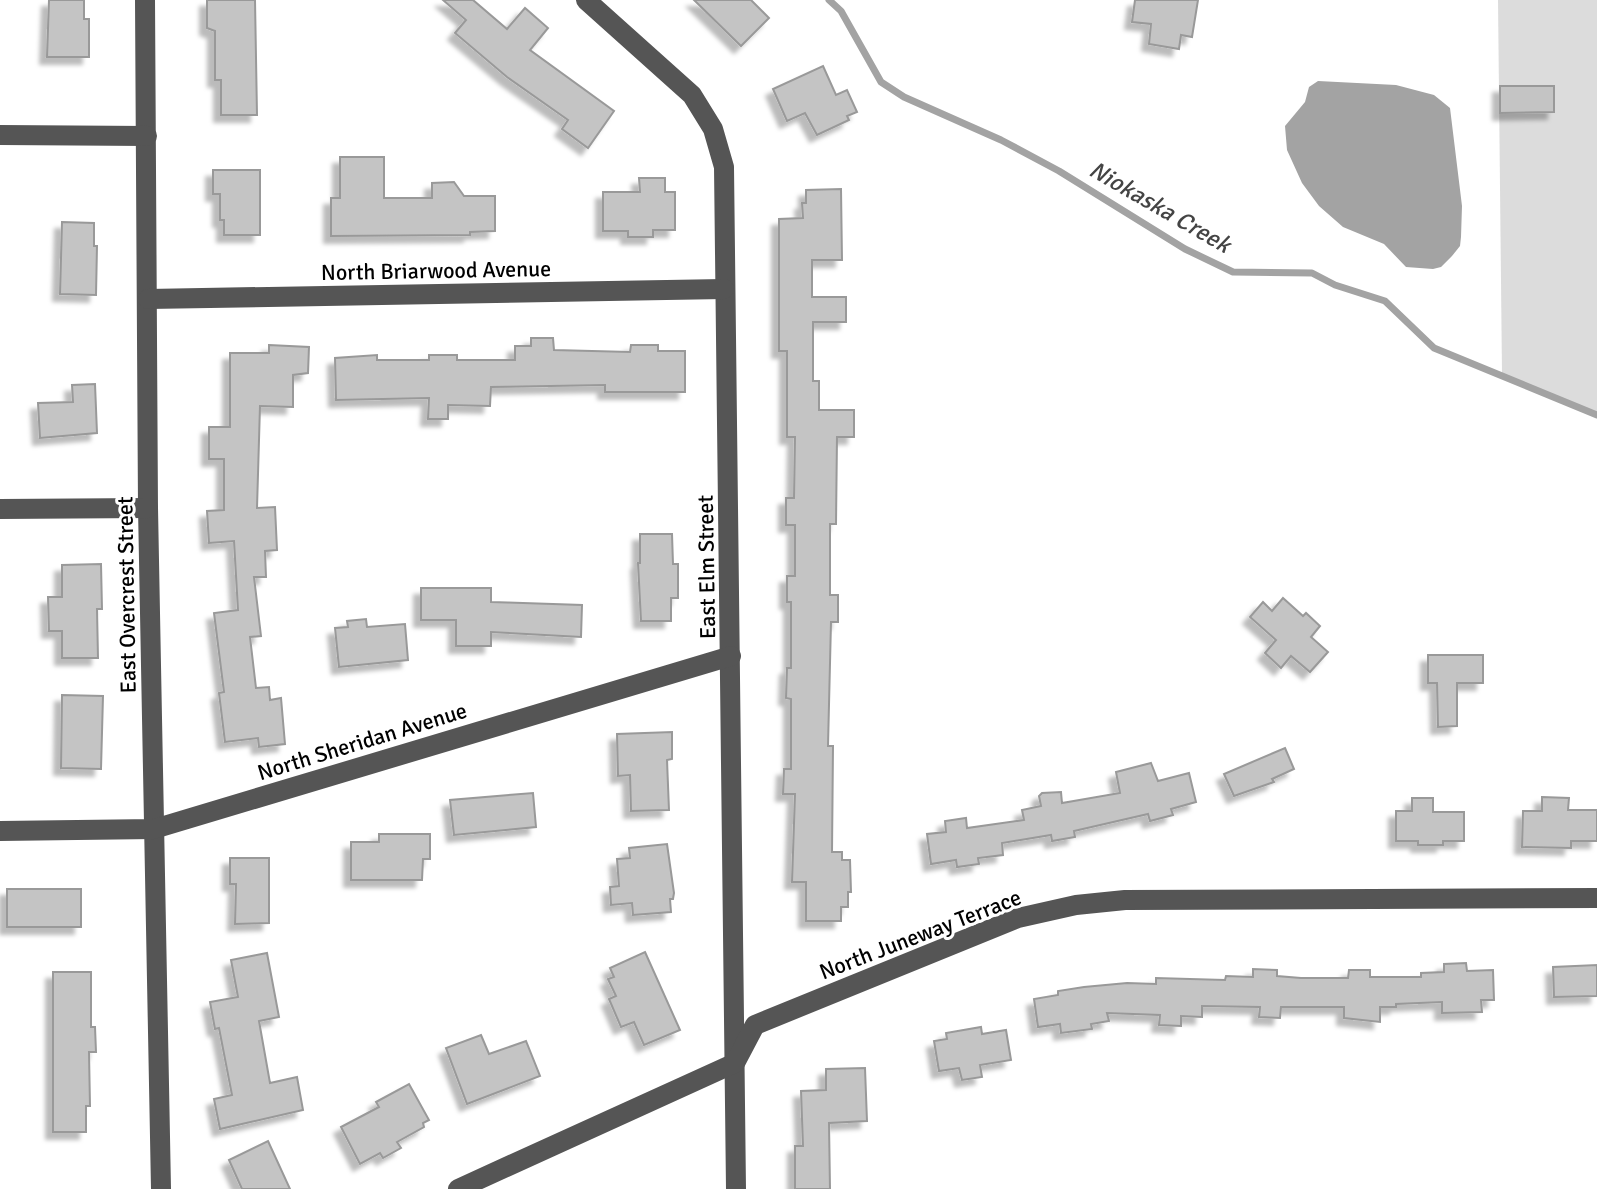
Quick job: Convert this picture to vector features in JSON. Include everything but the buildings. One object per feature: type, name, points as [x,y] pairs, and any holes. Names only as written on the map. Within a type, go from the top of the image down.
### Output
[{"type":"street","name":"East Overcrest Street","points":[[145,0],[148,508],[161,1189]]},
{"type":"street","name":"East Elm Street","points":[[586,0],[692,95],[713,129],[724,167],[736,1189]]},
{"type":"street","points":[[0,135],[147,136]]},
{"type":"street","name":"North Briarwood Avenue","points":[[148,299],[724,289]]},
{"type":"street","points":[[0,509],[148,508]]},
{"type":"street","name":"North Sheridan Avenue","points":[[0,831],[154,829],[731,656]]},
{"type":"street","name":"North Juneway Terrace","points":[[735,1063],[755,1025],[1018,918],[1076,905],[1125,900],[1597,898]]},
{"type":"street","points":[[458,1189],[735,1063]]},
{"type":"shaded area","points":[[1498,0],[1597,0],[1597,415],[1502,374]]},
{"type":"shaded area","points":[[1318,81],[1396,85],[1434,95],[1450,108],[1462,206],[1461,237],[1460,246],[1441,267],[1406,267],[1384,244],[1343,227],[1319,206],[1302,183],[1287,150],[1285,126],[1305,102],[1309,87]]},
{"type":"waterway","name":"Niokaska Creek","points":[[829,0],[841,11],[881,82],[904,97],[1001,140],[1059,171],[1185,249],[1233,272],[1312,273],[1335,285],[1385,301],[1434,348],[1597,415]]}]
